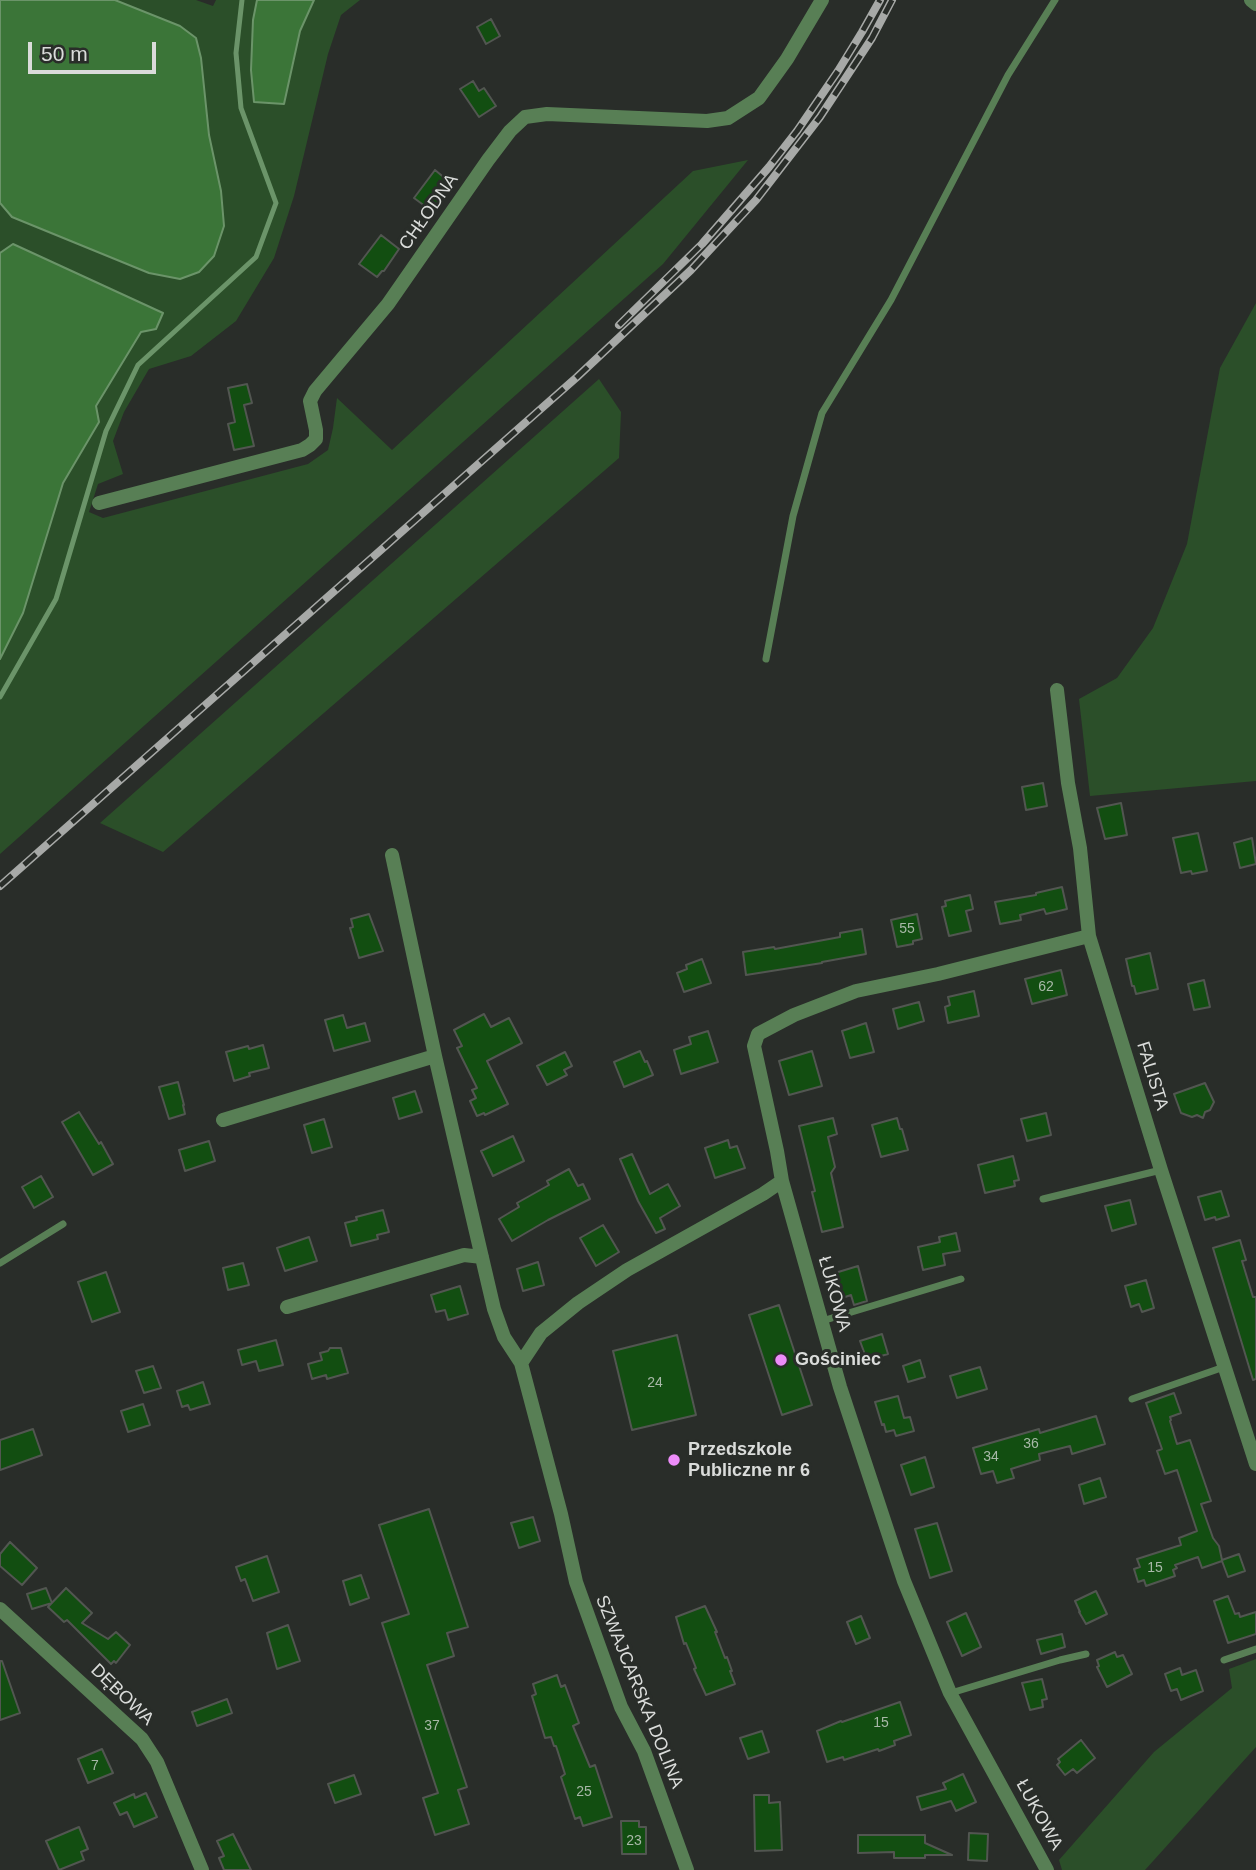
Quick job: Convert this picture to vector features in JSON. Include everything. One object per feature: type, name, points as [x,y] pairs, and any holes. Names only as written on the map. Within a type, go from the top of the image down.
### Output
[{"type":"street","name":"CHŁODNA","points":[[99,503],[302,450],[316,439],[310,401],[315,391],[388,304],[488,160],[510,131],[525,117],[547,114],[707,121],[728,118],[759,98],[787,59],[822,0]]},
{"type":"street","points":[[1251,0],[1256,4]]},
{"type":"street","name":"FALISTA","points":[[1057,690],[1068,783],[1080,848],[1088,936],[1256,1464]]},
{"type":"street","name":"SZWAJCARSKA DOLINA","points":[[392,855],[435,1056],[494,1309],[504,1337],[521,1363],[576,1582],[621,1707],[644,1751],[687,1870]]},
{"type":"street","name":"ŁUKOWA","points":[[1047,1870],[950,1693],[904,1581],[821,1321],[782,1181],[778,1151],[754,1046],[758,1034],[793,1015],[856,991],[951,971],[1088,936]]},
{"type":"street","points":[[223,1120],[435,1056]]},
{"type":"street","points":[[521,1363],[541,1333],[578,1303],[627,1270],[782,1181]]},
{"type":"street","points":[[286,1307],[464,1255],[482,1257]]},
{"type":"street","name":"DĘBOWA","points":[[0,1609],[142,1739],[157,1762],[202,1870]]},
{"type":"lane","points":[[766,659],[793,516],[822,413],[891,300],[1008,75],[1055,0]]},
{"type":"lane","points":[[1043,1199],[1161,1170]]},
{"type":"lane","points":[[0,1263],[63,1224]]},
{"type":"lane","points":[[821,1321],[961,1279]]},
{"type":"lane","points":[[1132,1399],[1224,1367]]},
{"type":"lane","points":[[1224,1660],[1256,1649]]},
{"type":"lane","points":[[950,1693],[1086,1654]]},
{"type":"shaded area","points":[[0,0],[115,0],[180,26],[196,38],[201,58],[209,135],[221,191],[224,226],[214,256],[199,272],[180,279],[149,273],[12,217],[0,203]]},
{"type":"shaded area","points":[[115,0],[196,0],[213,6],[216,0],[257,0],[253,20],[251,70],[254,102],[283,104],[300,31],[314,0],[360,0],[341,15],[328,54],[294,196],[274,258],[236,321],[191,356],[149,369],[124,412],[113,441],[123,474],[98,484],[89,512],[103,518],[308,464],[328,450],[337,398],[392,450],[693,171],[748,160],[663,264],[0,854],[0,659],[23,613],[63,483],[99,422],[95,406],[141,331],[2,250],[0,253],[0,203],[12,217],[149,273],[180,279],[199,272],[214,256],[223,226],[221,191],[209,135],[132,7]]},
{"type":"shaded area","points":[[257,0],[314,0],[300,31],[284,104],[254,102],[251,70],[253,20]]},
{"type":"shaded area","points":[[13,244],[163,313],[156,329],[141,332],[96,406],[99,422],[63,483],[23,613],[0,659],[0,253]]},
{"type":"shaded area","points":[[1256,303],[1256,781],[1090,796],[1079,699],[1117,678],[1153,628],[1187,544],[1220,368]]},
{"type":"shaded area","points":[[599,379],[621,412],[619,458],[163,852],[100,823]]},
{"type":"shaded area","points":[[1256,1659],[1256,1747],[1145,1870],[1062,1870],[1059,1860],[1154,1752],[1232,1688],[1229,1669]]},
{"type":"building","points":[[491,19],[500,36],[486,44],[477,27]]},
{"type":"building","points":[[473,81],[479,91],[484,88],[496,106],[479,117],[460,89]]},
{"type":"building","points":[[435,170],[453,185],[433,212],[414,198]]},
{"type":"building","points":[[381,235],[399,249],[377,277],[359,264]]},
{"type":"building","points":[[247,384],[252,403],[244,405],[254,446],[234,450],[228,424],[235,422],[228,388]]},
{"type":"building","points":[[1043,783],[1047,806],[1026,810],[1022,787]]},
{"type":"building","points":[[1121,803],[1127,835],[1105,839],[1097,808]]},
{"type":"building","points":[[1198,833],[1207,871],[1181,873],[1173,838]]},
{"type":"building","points":[[1252,838],[1256,864],[1240,868],[1234,843]]},
{"type":"building","points":[[1062,887],[1067,909],[1046,914],[1044,909],[1020,915],[1021,920],[1000,924],[995,902],[1036,895]]},
{"type":"building","points":[[970,895],[973,909],[966,911],[971,931],[949,936],[942,907],[946,906],[945,901]]},
{"type":"building","points":[[369,914],[383,951],[359,958],[350,928],[353,927],[351,919]]},
{"type":"building","points":[[917,914],[922,939],[897,947],[891,920]]},
{"type":"building","points":[[862,929],[866,954],[746,975],[743,952],[840,937],[840,933]]},
{"type":"building","points":[[1150,953],[1158,989],[1136,994],[1126,959]]},
{"type":"building","points":[[702,959],[711,983],[684,992],[677,973],[687,969],[686,965]]},
{"type":"building","points":[[1061,970],[1067,995],[1032,1004],[1025,979]]},
{"type":"building","points":[[1204,980],[1210,1007],[1194,1010],[1188,984]]},
{"type":"building","points":[[974,991],[979,1016],[948,1023],[945,1007],[950,1005],[948,997]]},
{"type":"building","points":[[919,1002],[924,1021],[898,1029],[893,1009]]},
{"type":"building","points":[[484,1014],[491,1027],[509,1018],[522,1043],[487,1061],[508,1104],[477,1116],[470,1101],[476,1098],[472,1090],[477,1088],[457,1048],[462,1046],[454,1030]]},
{"type":"building","points":[[343,1015],[347,1028],[365,1023],[370,1041],[334,1051],[325,1020]]},
{"type":"building","points":[[866,1023],[874,1052],[850,1058],[842,1031]]},
{"type":"building","points":[[708,1031],[718,1062],[681,1074],[674,1050],[691,1044],[689,1037]]},
{"type":"building","points":[[263,1045],[269,1068],[249,1073],[250,1076],[234,1081],[226,1052]]},
{"type":"building","points":[[640,1051],[653,1075],[624,1087],[614,1062]]},
{"type":"building","points":[[812,1051],[822,1086],[789,1095],[779,1061]]},
{"type":"building","points":[[565,1052],[572,1066],[564,1070],[567,1075],[547,1085],[537,1066]]},
{"type":"building","points":[[178,1082],[185,1114],[169,1119],[159,1087]]},
{"type":"building","points":[[1205,1083],[1214,1102],[1210,1110],[1205,1112],[1203,1118],[1181,1113],[1174,1094]]},
{"type":"building","points":[[415,1091],[422,1112],[399,1119],[393,1098]]},
{"type":"building","points":[[79,1112],[113,1164],[93,1175],[62,1122]]},
{"type":"building","points":[[1046,1113],[1051,1135],[1027,1141],[1021,1119]]},
{"type":"building","points":[[833,1118],[837,1134],[828,1137],[835,1167],[831,1173],[843,1227],[822,1232],[799,1126]]},
{"type":"building","points":[[897,1118],[908,1150],[881,1157],[872,1125]]},
{"type":"building","points":[[324,1119],[332,1147],[312,1153],[304,1125]]},
{"type":"building","points":[[513,1136],[524,1161],[493,1176],[481,1151]]},
{"type":"building","points":[[728,1140],[730,1148],[737,1146],[745,1168],[715,1178],[705,1148]]},
{"type":"building","points":[[209,1141],[215,1161],[185,1171],[179,1150]]},
{"type":"building","points":[[632,1154],[650,1194],[668,1184],[680,1206],[660,1218],[665,1229],[656,1233],[638,1201],[620,1159]]},
{"type":"building","points":[[1013,1156],[1019,1180],[1014,1181],[1015,1186],[985,1193],[978,1165]]},
{"type":"building","points":[[569,1169],[578,1186],[583,1184],[590,1199],[512,1241],[499,1219],[519,1207],[517,1203],[549,1185],[547,1181]]},
{"type":"building","points":[[41,1176],[53,1197],[34,1208],[22,1187]]},
{"type":"building","points":[[1221,1191],[1229,1216],[1205,1220],[1198,1197]]},
{"type":"building","points":[[1130,1200],[1136,1224],[1112,1231],[1105,1206]]},
{"type":"building","points":[[383,1210],[389,1232],[377,1235],[378,1239],[351,1246],[345,1223],[357,1220],[356,1217]]},
{"type":"building","points":[[603,1225],[619,1252],[596,1266],[580,1238]]},
{"type":"building","points":[[956,1233],[960,1251],[943,1254],[945,1265],[923,1270],[918,1247],[940,1242],[939,1237]]},
{"type":"building","points":[[309,1237],[317,1261],[285,1271],[277,1248]]},
{"type":"building","points":[[1240,1240],[1246,1260],[1242,1261],[1253,1297],[1256,1297],[1256,1379],[1253,1380],[1213,1248]]},
{"type":"building","points":[[538,1262],[544,1285],[523,1291],[517,1269]]},
{"type":"building","points":[[243,1263],[249,1285],[228,1290],[223,1268]]},
{"type":"building","points":[[858,1266],[867,1301],[854,1305],[851,1295],[842,1298],[835,1273]]},
{"type":"building","points":[[106,1272],[120,1312],[92,1322],[78,1282]]},
{"type":"building","points":[[1146,1280],[1154,1308],[1142,1312],[1139,1304],[1131,1307],[1125,1286]]},
{"type":"building","points":[[460,1286],[468,1314],[448,1320],[445,1310],[436,1312],[431,1295]]},
{"type":"building","name":"Gościniec","points":[[779,1305],[812,1405],[782,1415],[749,1315]]},
{"type":"building","points":[[882,1334],[888,1354],[867,1360],[860,1341]]},
{"type":"building","points":[[677,1335],[696,1415],[632,1430],[613,1351]]},
{"type":"building","points":[[276,1340],[283,1365],[259,1371],[256,1361],[242,1365],[238,1350]]},
{"type":"building","points":[[330,1348],[341,1348],[348,1373],[327,1379],[326,1375],[312,1379],[308,1364],[322,1360],[320,1353]]},
{"type":"building","points":[[920,1360],[925,1377],[908,1382],[903,1366]]},
{"type":"building","points":[[153,1366],[161,1388],[144,1393],[136,1371]]},
{"type":"building","points":[[980,1367],[987,1389],[957,1398],[950,1376]]},
{"type":"building","points":[[203,1382],[210,1404],[190,1410],[188,1405],[182,1407],[177,1391]]},
{"type":"building","points":[[1174,1393],[1181,1413],[1170,1417],[1170,1421],[1177,1444],[1190,1440],[1211,1501],[1201,1504],[1213,1538],[1219,1546],[1222,1560],[1239,1554],[1245,1571],[1228,1577],[1222,1561],[1202,1568],[1198,1557],[1175,1565],[1175,1576],[1146,1586],[1144,1580],[1138,1582],[1134,1569],[1140,1567],[1137,1559],[1181,1545],[1179,1538],[1197,1531],[1177,1470],[1165,1474],[1157,1451],[1162,1449],[1146,1403]]},
{"type":"building","points":[[898,1396],[904,1418],[910,1417],[914,1431],[896,1436],[894,1430],[886,1432],[875,1402]]},
{"type":"building","points":[[143,1404],[150,1425],[128,1432],[121,1411]]},
{"type":"building","points":[[1096,1416],[1105,1444],[1072,1454],[1070,1446],[1039,1454],[1040,1460],[1011,1469],[1014,1478],[997,1483],[993,1471],[981,1474],[973,1448],[1039,1429],[1040,1433]]},
{"type":"building","points":[[33,1429],[42,1455],[0,1470],[0,1440]]},
{"type":"building","points":[[925,1457],[934,1487],[911,1495],[901,1465]]},
{"type":"building","points":[[1100,1478],[1106,1497],[1084,1504],[1079,1485]]},
{"type":"building","points":[[429,1509],[468,1627],[447,1633],[454,1656],[427,1665],[467,1787],[458,1790],[469,1824],[435,1835],[423,1798],[438,1793],[382,1623],[409,1614],[379,1525]]},
{"type":"building","points":[[533,1517],[540,1541],[519,1548],[511,1523]]},
{"type":"building","points":[[937,1523],[952,1571],[930,1578],[915,1529]]},
{"type":"building","points":[[10,1542],[37,1568],[22,1585],[0,1566],[0,1554]]},
{"type":"building","points":[[267,1556],[279,1592],[253,1601],[245,1579],[241,1581],[236,1567]]},
{"type":"building","points":[[361,1575],[369,1598],[350,1605],[343,1581]]},
{"type":"building","points":[[46,1588],[52,1603],[32,1609],[27,1594]]},
{"type":"building","points":[[66,1588],[92,1613],[82,1623],[108,1639],[116,1632],[130,1645],[116,1663],[114,1661],[111,1664],[67,1620],[64,1622],[48,1607]]},
{"type":"building","points":[[1096,1591],[1107,1614],[1086,1624],[1075,1601]]},
{"type":"building","points":[[1228,1596],[1235,1614],[1239,1613],[1240,1617],[1256,1612],[1256,1634],[1228,1643],[1214,1601]]},
{"type":"building","points":[[705,1606],[725,1658],[727,1657],[735,1684],[706,1695],[686,1643],[684,1644],[676,1617]]},
{"type":"building","points":[[966,1613],[981,1647],[962,1656],[947,1622]]},
{"type":"building","points":[[861,1616],[870,1638],[856,1644],[847,1622]]},
{"type":"building","points":[[288,1625],[300,1661],[277,1669],[267,1633]]},
{"type":"building","points":[[1062,1634],[1065,1647],[1041,1654],[1037,1640]]},
{"type":"building","points":[[1115,1652],[1117,1657],[1123,1655],[1132,1674],[1107,1687],[1097,1667],[1097,1660]]},
{"type":"building","points":[[0,1661],[20,1713],[0,1720]]},
{"type":"building","points":[[1180,1668],[1182,1675],[1196,1670],[1203,1691],[1181,1700],[1177,1689],[1171,1691],[1165,1674]]},
{"type":"building","points":[[557,1675],[561,1687],[565,1685],[579,1723],[573,1726],[590,1767],[595,1765],[612,1817],[583,1826],[580,1817],[575,1819],[561,1777],[565,1774],[556,1746],[551,1737],[545,1738],[532,1696],[536,1694],[533,1684]]},
{"type":"building","points":[[1042,1679],[1047,1699],[1042,1700],[1043,1707],[1030,1710],[1022,1683]]},
{"type":"building","points":[[227,1699],[232,1713],[197,1726],[192,1712]]},
{"type":"building","points":[[900,1702],[911,1735],[894,1741],[895,1745],[879,1751],[878,1749],[844,1760],[843,1757],[827,1762],[817,1731]]},
{"type":"building","points":[[762,1731],[769,1752],[748,1759],[740,1738]]},
{"type":"building","points":[[1081,1740],[1095,1758],[1077,1773],[1073,1769],[1065,1775],[1057,1765],[1060,1762],[1058,1759]]},
{"type":"building","points":[[102,1749],[113,1773],[88,1783],[78,1759]]},
{"type":"building","points":[[963,1774],[976,1802],[956,1811],[951,1801],[921,1810],[917,1797],[946,1789],[943,1783]]},
{"type":"building","points":[[354,1775],[361,1794],[335,1803],[328,1784]]},
{"type":"building","points":[[146,1793],[157,1817],[134,1827],[127,1812],[120,1815],[114,1803],[134,1794],[135,1798]]},
{"type":"building","points":[[754,1795],[769,1795],[769,1803],[780,1802],[782,1850],[755,1851]]},
{"type":"building","points":[[621,1821],[639,1821],[639,1827],[646,1827],[646,1854],[622,1854]]},
{"type":"building","points":[[79,1827],[88,1849],[81,1852],[84,1860],[59,1870],[46,1841]]},
{"type":"building","points":[[969,1833],[988,1834],[987,1861],[968,1860]]},
{"type":"building","points":[[233,1834],[251,1870],[224,1870],[219,1858],[224,1856],[217,1841]]},
{"type":"building","points":[[858,1835],[925,1835],[925,1843],[952,1855],[894,1858],[894,1852],[858,1853]]},
{"type":"waterway","points":[[0,697],[56,599],[106,431],[138,365],[256,257],[276,203],[241,108],[236,53],[242,0]]},
{"type":"railway","points":[[619,325],[702,244],[769,167],[838,71],[880,0]]},
{"type":"railway","points":[[0,886],[577,377],[691,270],[756,200],[820,117],[872,38],[892,0]]},
{"type":"place","name":"Gościniec","points":[[781,1360]]},
{"type":"place","name":"Przedszkole Publiczne nr 6","points":[[674,1460]]}]
